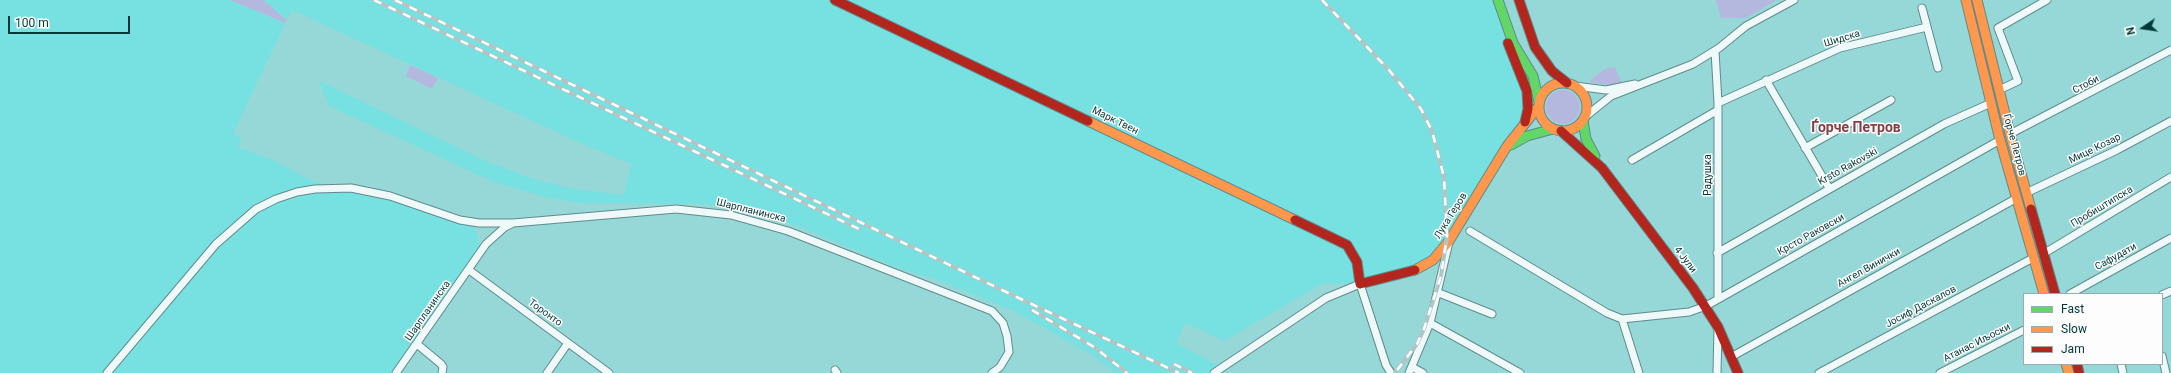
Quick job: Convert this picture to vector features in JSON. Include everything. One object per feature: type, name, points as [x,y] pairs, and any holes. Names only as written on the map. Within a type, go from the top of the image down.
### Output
[{"type":"street","name":"Марк Твен","points":[[835,0],[1347,245],[1357,262],[1360,284]]},
{"type":"street","points":[[1498,0],[1510,49],[1527,91],[1528,109],[1525,122]]},
{"type":"street","points":[[1519,0],[1535,47],[1552,71],[1583,94],[1586,101],[1584,119]]},
{"type":"street","points":[[1506,28],[1533,76],[1543,120],[1557,130],[1573,129],[1611,96],[1641,83],[1693,64],[1714,51],[1746,26],[1794,0]]},
{"type":"street","name":"Ѓорче Петров","points":[[1966,0],[2000,140],[2044,293]]},
{"type":"street","name":"Ѓорче Петров","points":[[1977,0],[2010,134],[2055,293]]},
{"type":"street","points":[[1999,90],[2018,81],[1998,28],[2047,0]]},
{"type":"street","points":[[1922,8],[1938,68]]},
{"type":"street","name":"Шидска","points":[[1632,160],[1718,106],[1766,80],[1840,48],[1927,27]]},
{"type":"street","name":"Стоби","points":[[2010,134],[2171,50]]},
{"type":"street","name":"Радушка","points":[[1714,51],[1718,106],[1718,299]]},
{"type":"street","points":[[1766,80],[1829,188]]},
{"type":"street","points":[[1539,104],[1543,94],[1549,87],[1558,84],[1606,90],[1641,83]]},
{"type":"street","points":[[1805,148],[1891,100]]},
{"type":"street","name":"Krsto Rakovski","points":[[1717,253],[1944,124],[1991,103]]},
{"type":"street","name":"Лука Геров","points":[[1216,371],[1326,298],[1360,284],[1411,272],[1433,260],[1450,241],[1500,156],[1539,104]]},
{"type":"street","name":"4 Јули","points":[[1584,119],[1588,143],[1602,168],[1706,306],[1718,328],[1738,373]]},
{"type":"street","name":"Мице Козар","points":[[2026,193],[2117,150],[2171,121]]},
{"type":"street","name":"Лука Геров","points":[[1500,156],[1517,140],[1557,130]]},
{"type":"street","name":"4 Јули","points":[[1557,130],[1602,168]]},
{"type":"street","name":"Крсто Раковски","points":[[1622,318],[1683,313],[1706,306],[2000,140]]},
{"type":"street","name":"Пробиштипска","points":[[2043,254],[2171,177]]},
{"type":"street","points":[[107,373],[216,244],[256,209],[276,199],[297,192],[315,189],[351,188],[390,196],[460,220],[483,223],[513,223]]},
{"type":"street","name":"Ангел Винички","points":[[1731,357],[2017,198]]},
{"type":"street","name":"Шарпланинска","points":[[396,373],[492,237],[513,223],[624,212],[689,209],[731,214],[788,230],[992,311],[1004,323],[1008,352],[1000,367],[992,373]]},
{"type":"street","points":[[1470,231],[1607,313],[1622,318],[1639,373]]},
{"type":"street","name":"Сафудати","points":[[2072,293],[2171,238]]},
{"type":"street","points":[[1423,373],[1411,370],[1430,323],[1450,241]]},
{"type":"street","name":"Јосиф Даскалов","points":[[1819,373],[2033,258]]},
{"type":"street","name":"Торонто","points":[[469,270],[609,373]]},
{"type":"street","points":[[1360,284],[1386,365],[1391,373]]},
{"type":"street","points":[[1438,293],[1492,314]]},
{"type":"street","points":[[1430,323],[1520,373]]},
{"type":"street","points":[[1717,373],[1718,328]]},
{"type":"street","name":"Aтанас Иљоски","points":[[1940,373],[2023,331]]},
{"type":"street","points":[[547,373],[568,343]]},
{"type":"street","points":[[417,344],[441,364],[443,367],[442,373]]},
{"type":"street","points":[[2163,360],[2166,373]]},
{"type":"shaded area","points":[[0,0],[230,0],[285,23],[233,134],[241,138],[238,147],[270,159],[313,181],[336,188],[351,188],[469,221],[477,233],[481,251],[396,373],[0,373]]},
{"type":"shaded area","points":[[230,0],[263,0],[287,20],[285,23]]},
{"type":"shaded area","points":[[263,0],[1498,0],[1523,81],[1525,123],[1433,260],[1360,284],[1323,283],[1224,341],[1186,323],[1176,343],[1212,362],[1219,369],[1214,373],[1115,373],[1091,354],[1014,311],[943,282],[893,266],[798,226],[751,212],[706,204],[581,203],[545,197],[494,182],[329,106],[319,81],[488,162],[536,180],[574,189],[624,195],[632,164],[589,147],[292,10],[287,20]]},
{"type":"shaded area","points":[[1716,0],[1777,0],[1746,18],[1721,18]]},
{"type":"shaded area","points":[[410,65],[438,78],[432,89],[406,76]]},
{"type":"shaded area","points":[[1615,67],[1622,83],[1610,85],[1590,82],[1590,80],[1605,69]]},
{"type":"shaded area","points":[[1560,90],[1566,90],[1570,91],[1577,97],[1580,107],[1579,114],[1573,121],[1566,124],[1560,124],[1556,123],[1549,117],[1546,110],[1546,104],[1547,100],[1553,93]]},
{"type":"railway","points":[[374,0],[859,229]]},
{"type":"railway","points":[[395,0],[1179,373]]},
{"type":"railway","points":[[1322,0],[1389,70],[1421,109],[1432,131],[1444,177],[1447,236],[1441,276],[1424,329],[1417,344],[1395,373]]},
{"type":"railway","points":[[1032,310],[1094,347],[1127,373]]},
{"type":"railway","points":[[1174,364],[1192,373]]},
{"type":"traffic: fast","points":[[1498,0],[1513,43],[1533,76],[1539,102]]},
{"type":"traffic: fast","points":[[1583,121],[1586,139],[1595,156]]},
{"type":"traffic: fast","points":[[1511,145],[1527,136],[1553,129]]},
{"type":"traffic: slow","points":[[1966,0],[2000,140],[2044,293]]},
{"type":"traffic: slow","points":[[1977,0],[2010,134],[2031,209]]},
{"type":"traffic: slow","points":[[1558,83],[1568,83],[1580,90],[1587,102],[1587,107],[1587,112],[1580,124],[1568,131],[1558,131],[1550,127],[1543,120],[1539,112],[1539,102],[1543,94],[1550,87],[1558,83]]},
{"type":"traffic: slow","points":[[1415,270],[1433,260],[1449,241],[1507,146],[1539,106]]},
{"type":"traffic: slow","points":[[1088,121],[1295,220]]},
{"type":"traffic: slow","points":[[2066,365],[2069,373]]},
{"type":"traffic: jam","points":[[835,0],[1088,121]]},
{"type":"traffic: jam","points":[[1519,0],[1535,47],[1552,71],[1567,83]]},
{"type":"traffic: jam","points":[[1508,43],[1527,91],[1528,109],[1525,122]]},
{"type":"traffic: jam","points":[[1561,131],[1602,168],[1693,288],[1718,327],[1738,373]]},
{"type":"traffic: jam","points":[[2031,209],[2055,293]]},
{"type":"traffic: jam","points":[[1295,220],[1347,245],[1357,262],[1360,284],[1415,270]]},
{"type":"traffic: jam","points":[[2077,365],[2079,373]]},
{"type":"district","name":"Ѓорче Петров","points":[[1856,128]]}]
